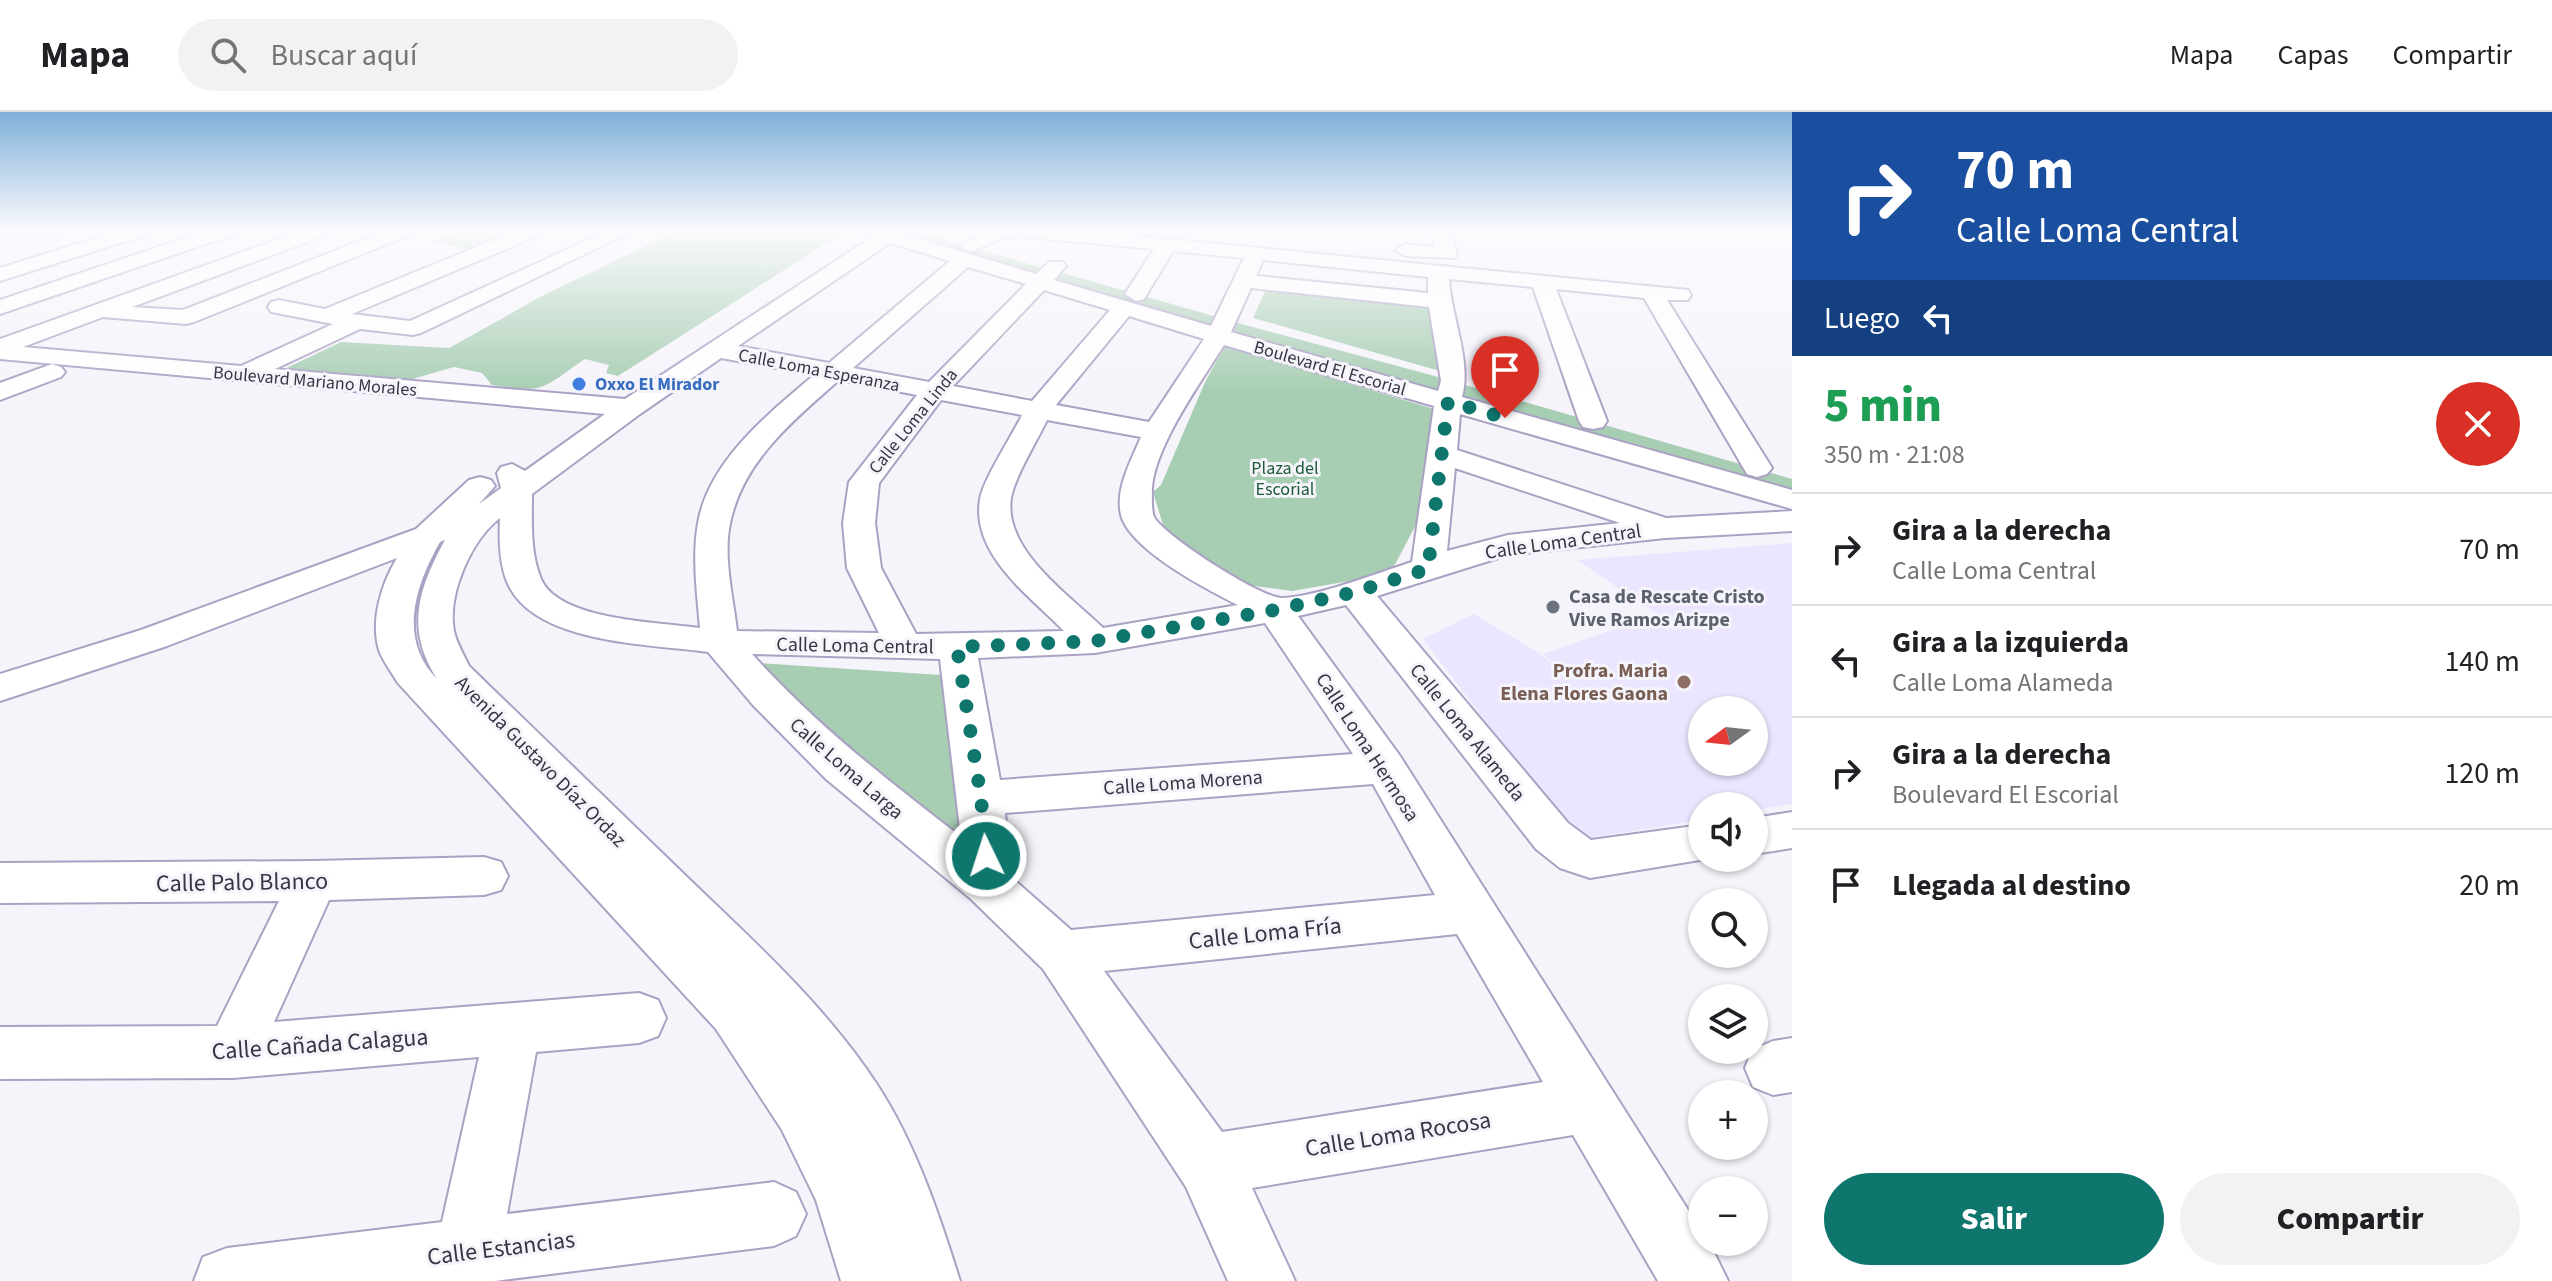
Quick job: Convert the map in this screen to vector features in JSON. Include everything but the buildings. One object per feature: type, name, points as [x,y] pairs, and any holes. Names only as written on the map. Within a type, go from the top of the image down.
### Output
[{"type":"street","points":[[0,307],[66,285]]},
{"type":"street","points":[[0,350],[174,285]]},
{"type":"street","points":[[101,311],[186,317],[269,285]]},
{"type":"street","points":[[328,316],[408,285]]},
{"type":"street","points":[[279,307],[406,329],[422,326],[510,285]]},
{"type":"street","name":"Avenida Gustavo Díaz Ordaz","points":[[813,285],[603,411],[513,476],[461,501],[428,535],[405,574],[395,612],[398,649],[418,683],[735,1012],[803,1110],[845,1191],[874,1281]]},
{"type":"street","name":"Avenida Gustavo Díaz Ordaz","points":[[603,411],[718,350],[819,285]]},
{"type":"street","points":[[720,642],[712,563],[714,521],[732,475],[774,423],[931,285]]},
{"type":"street","name":"Calle Loma Linda","points":[[904,647],[864,568],[861,509],[864,482],[934,391],[1036,285]]},
{"type":"street","name":"Boulevard El Escorial","points":[[1076,285],[1451,391],[1792,500]]},
{"type":"street","points":[[1095,641],[1006,552],[995,522],[996,496],[1039,409],[1141,285]]},
{"type":"street","name":"Calle Loma Hermosa","points":[[1243,285],[1222,328],[1157,432],[1137,484],[1137,516],[1157,542],[1215,580],[1275,610],[1385,767],[1695,1281]]},
{"type":"street","points":[[1279,285],[1439,301]]},
{"type":"street","points":[[1428,569],[1451,391],[1438,285]]},
{"type":"street","points":[[1543,285],[1593,421]]},
{"type":"street","points":[[1577,285],[1680,295]]},
{"type":"street","points":[[1651,292],[1757,468]]},
{"type":"street","points":[[218,387],[357,322]]},
{"type":"street","name":"Boulevard Mariano Morales","points":[[0,350],[603,411]]},
{"type":"street","name":"Calle Loma Esperanza","points":[[718,350],[1157,432]]},
{"type":"street","name":"Boulevard Mariano Morales","points":[[0,366],[218,387],[603,411]]},
{"type":"street","points":[[0,392],[52,372]]},
{"type":"street","name":"Boulevard El Escorial","points":[[1451,391],[1593,421],[1792,478]]},
{"type":"street","points":[[1443,455],[1665,528]]},
{"type":"street","name":"Avenida Gustavo Díaz Ordaz","points":[[513,476],[460,542],[440,584],[435,631],[452,672],[770,992],[816,1049],[867,1125],[913,1229],[927,1281]]},
{"type":"street","name":"Calle Loma Central","points":[[513,476],[515,541],[525,584],[546,607],[588,624],[720,642],[957,647],[1095,641],[1275,610],[1355,592],[1508,545],[1665,528],[1792,521]]},
{"type":"street","points":[[0,688],[154,638],[480,518]]},
{"type":"street","name":"Calle Loma Alameda","points":[[1355,592],[1552,836],[1577,855],[1590,859],[1688,845]]},
{"type":"street","name":"Calle Loma Larga","points":[[720,642],[767,696],[841,768],[988,885],[1061,953],[1208,1165],[1262,1281]]},
{"type":"street","points":[[957,647],[981,798],[988,885]]},
{"type":"street","name":"Calle Loma Morena","points":[[981,798],[1385,767]]},
{"type":"street","points":[[1768,834],[1792,830]]},
{"type":"street","name":"Calle Palo Blanco","points":[[0,883],[313,881],[484,876]]},
{"type":"street","points":[[233,1052],[313,881]]},
{"type":"street","name":"Calle Loma Fría","points":[[1061,953],[1470,912]]},
{"type":"street","name":"Calle Cañada Calagua","points":[[0,1053],[233,1052],[639,1018]]},
{"type":"street","points":[[464,1266],[513,1029]]},
{"type":"street","name":"Calle Loma Rocosa","points":[[1208,1165],[1587,1104]]},
{"type":"street","name":"Calle Estancias","points":[[227,1281],[464,1266],[774,1214]]},
{"type":"shaded area","points":[[1792,543],[1792,804],[1768,808],[1768,792],[1688,792],[1688,822],[1576,840],[1423,639],[1474,614],[1539,653],[1587,692],[1543,654],[1657,614],[1577,560]]},
{"type":"green space","points":[[566,285],[761,285],[618,376],[606,373],[609,365],[585,359],[543,386],[523,389],[492,385],[482,373],[454,367],[409,380],[278,372],[341,342],[449,348]]},
{"type":"green space","points":[[1052,285],[1103,285],[1224,319],[1217,335]]},
{"type":"green space","points":[[1266,289],[1427,305],[1440,371],[1253,318]]},
{"type":"green space","points":[[1227,320],[1453,381],[1447,400],[1219,336]]},
{"type":"green space","name":"Plaza del Escorial","points":[[1225,346],[1447,413],[1420,517],[1390,574],[1292,591],[1247,585],[1188,550],[1163,525],[1153,492],[1161,485],[1206,380]]},
{"type":"green space","points":[[1455,382],[1792,479],[1792,500],[1449,401]]},
{"type":"green space","points":[[757,663],[941,675],[967,813],[954,841],[835,740]]},
{"type":"place","name":"Oxxo El Mirador","points":[[579,384]]},
{"type":"place","name":"Casa de Rescate Cristo Vive Ramos Arizpe","points":[[1553,607]]},
{"type":"place","name":"Profra. Maria Elena Flores Gaona","points":[[1684,682]]},
{"type":"route","points":[[986,856],[981,798],[957,647],[1095,641],[1275,610],[1355,592],[1428,569],[1448,401],[1505,418]]}]
